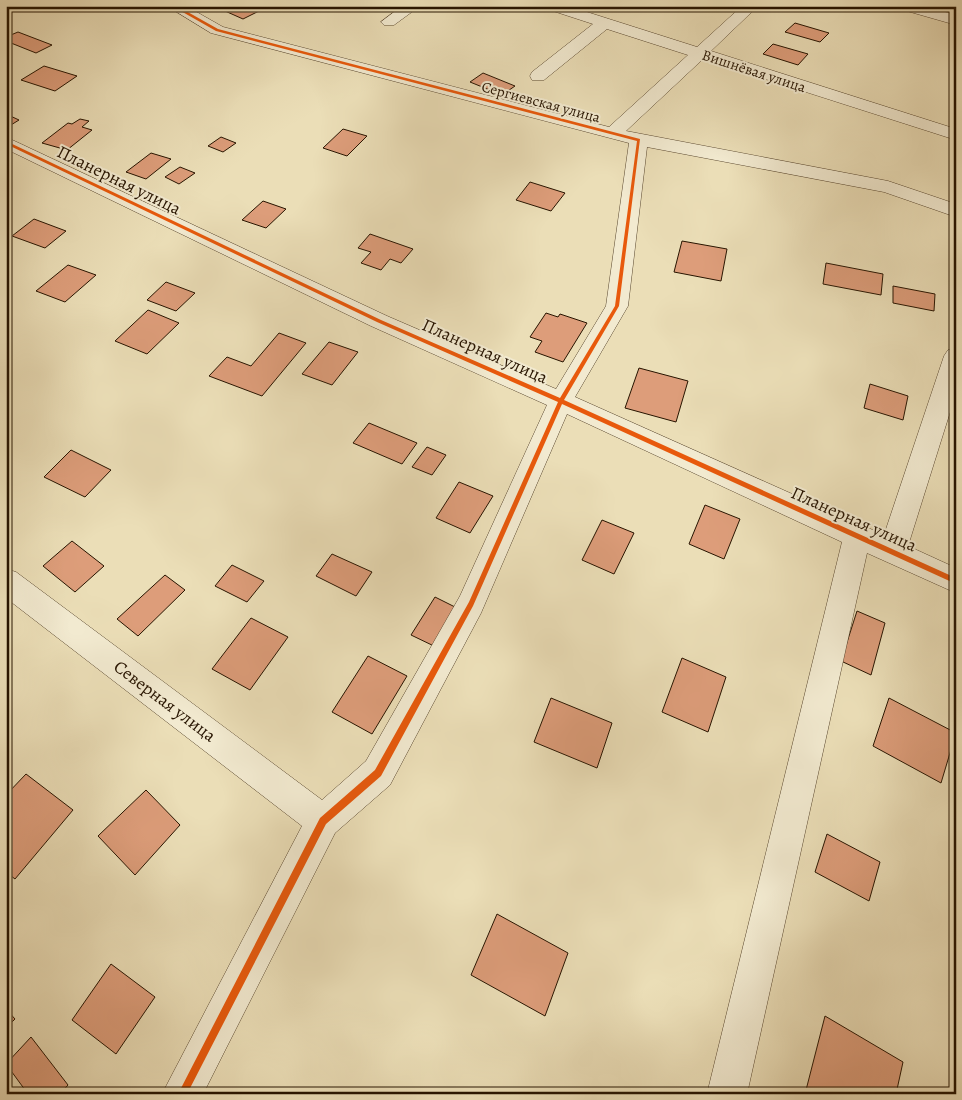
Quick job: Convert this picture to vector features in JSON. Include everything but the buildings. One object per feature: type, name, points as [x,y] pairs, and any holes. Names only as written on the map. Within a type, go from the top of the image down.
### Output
[{"type":"street","name":"Сергиевская улица","points":[[175,6],[217,30],[615,130],[638,140],[888,187],[956,211]]},
{"type":"street","points":[[388,22],[413,6]]},
{"type":"street","name":"Вишнёвая улица","points":[[552,6],[956,136]]},
{"type":"street","points":[[615,130],[751,6]]},
{"type":"street","points":[[905,6],[956,20]]},
{"type":"street","points":[[538,76],[604,23]]},
{"type":"street","points":[[182,1094],[323,821],[378,773],[471,604],[561,401],[617,306],[638,140]]},
{"type":"street","name":"Планерная улица","points":[[6,142],[379,321],[561,401],[956,581]]},
{"type":"street","points":[[892,552],[956,356]]},
{"type":"street","points":[[727,1094],[857,537]]},
{"type":"street","name":"Северная улица","points":[[6,582],[323,821]]},
{"type":"cycle path","points":[[174,6],[217,30],[639,140],[617,306],[561,401],[471,604],[378,773],[323,821],[182,1094]]},
{"type":"cycle path","points":[[6,142],[379,321],[561,401],[956,581]]}]
